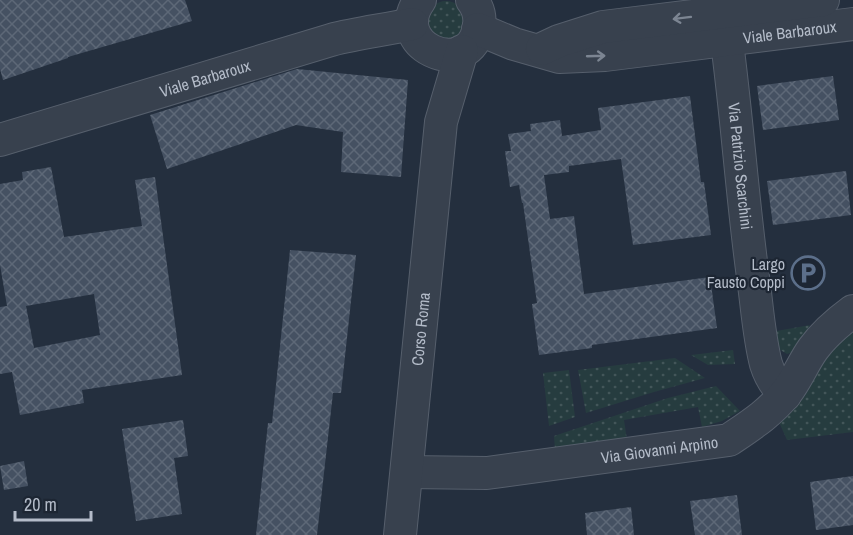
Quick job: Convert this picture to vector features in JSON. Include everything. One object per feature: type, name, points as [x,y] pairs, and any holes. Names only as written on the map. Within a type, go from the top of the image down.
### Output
[{"type":"street","name":"Viale Barbaroux","points":[[725,26],[823,0]]},
{"type":"street","name":"Viale Barbaroux","points":[[0,140],[331,40],[391,29],[416,12]]},
{"type":"street","points":[[416,12],[415,35],[430,51],[441,55],[452,55],[471,27]]},
{"type":"street","name":"Viale Barbaroux","points":[[471,27],[538,51],[559,41],[603,27],[853,24]]},
{"type":"street","name":"Via Patrizio Scarchini","points":[[725,26],[762,342],[766,363],[774,384],[784,395]]},
{"type":"street","name":"Corso Roma","points":[[400,535],[441,122],[471,27]]},
{"type":"street","name":"Corso Roma","points":[[430,51],[441,122]]},
{"type":"street","name":"Via Giovanni Arpino","points":[[407,472],[487,472],[729,440],[761,418],[784,395],[813,349],[834,325],[853,311]]},
{"type":"green space","points":[[446,1],[460,6],[465,20],[460,34],[446,39],[432,34],[427,20],[432,6]]},
{"type":"green space","points":[[810,325],[794,352],[787,354],[774,346],[771,332]]},
{"type":"green space","points":[[853,328],[853,432],[787,440],[778,420],[825,355]]},
{"type":"green space","points":[[733,350],[735,364],[708,365],[691,355]]},
{"type":"green space","points":[[675,358],[705,378],[586,413],[578,370]]},
{"type":"green space","points":[[569,370],[575,417],[549,426],[543,373]]},
{"type":"green space","points":[[716,386],[740,411],[722,421],[702,427],[698,407],[624,420],[627,440],[555,450],[554,436],[668,398]]},
{"type":"building","points":[[0,0],[185,0],[192,21],[68,57],[3,80],[0,69]]},
{"type":"building","points":[[297,69],[408,80],[401,177],[341,172],[343,132],[296,125],[167,169],[150,115]]},
{"type":"building","points":[[833,76],[839,120],[763,130],[757,86]]},
{"type":"building","points":[[690,96],[701,182],[704,182],[711,235],[633,245],[621,159],[569,166],[569,172],[544,175],[550,219],[574,216],[584,294],[710,277],[717,328],[592,345],[592,348],[539,355],[532,304],[537,303],[523,203],[519,185],[510,187],[505,151],[511,151],[508,134],[531,131],[530,124],[560,120],[562,136],[601,130],[598,108]]},
{"type":"building","points":[[51,167],[64,237],[142,226],[135,180],[155,177],[182,375],[82,390],[84,403],[20,415],[12,372],[0,374],[0,307],[7,306],[0,265],[0,184],[23,180],[22,172]],"holes":[[[94,294],[100,335],[34,348],[26,306]]]},
{"type":"building","points":[[846,171],[851,215],[773,225],[767,181]]},
{"type":"building","points":[[290,250],[356,255],[341,393],[333,393],[317,535],[256,535],[268,423],[272,423]]},
{"type":"building","points":[[183,420],[188,456],[174,458],[182,514],[136,521],[122,429]]},
{"type":"building","points":[[24,461],[28,486],[4,490],[0,466]]},
{"type":"building","points":[[853,476],[853,525],[816,530],[810,482]]},
{"type":"building","points":[[737,495],[742,535],[695,535],[690,501]]},
{"type":"building","points":[[631,507],[634,535],[587,535],[585,513]]},
{"type":"place","name":"Largo Fausto Coppi","points":[[808,273]]}]
